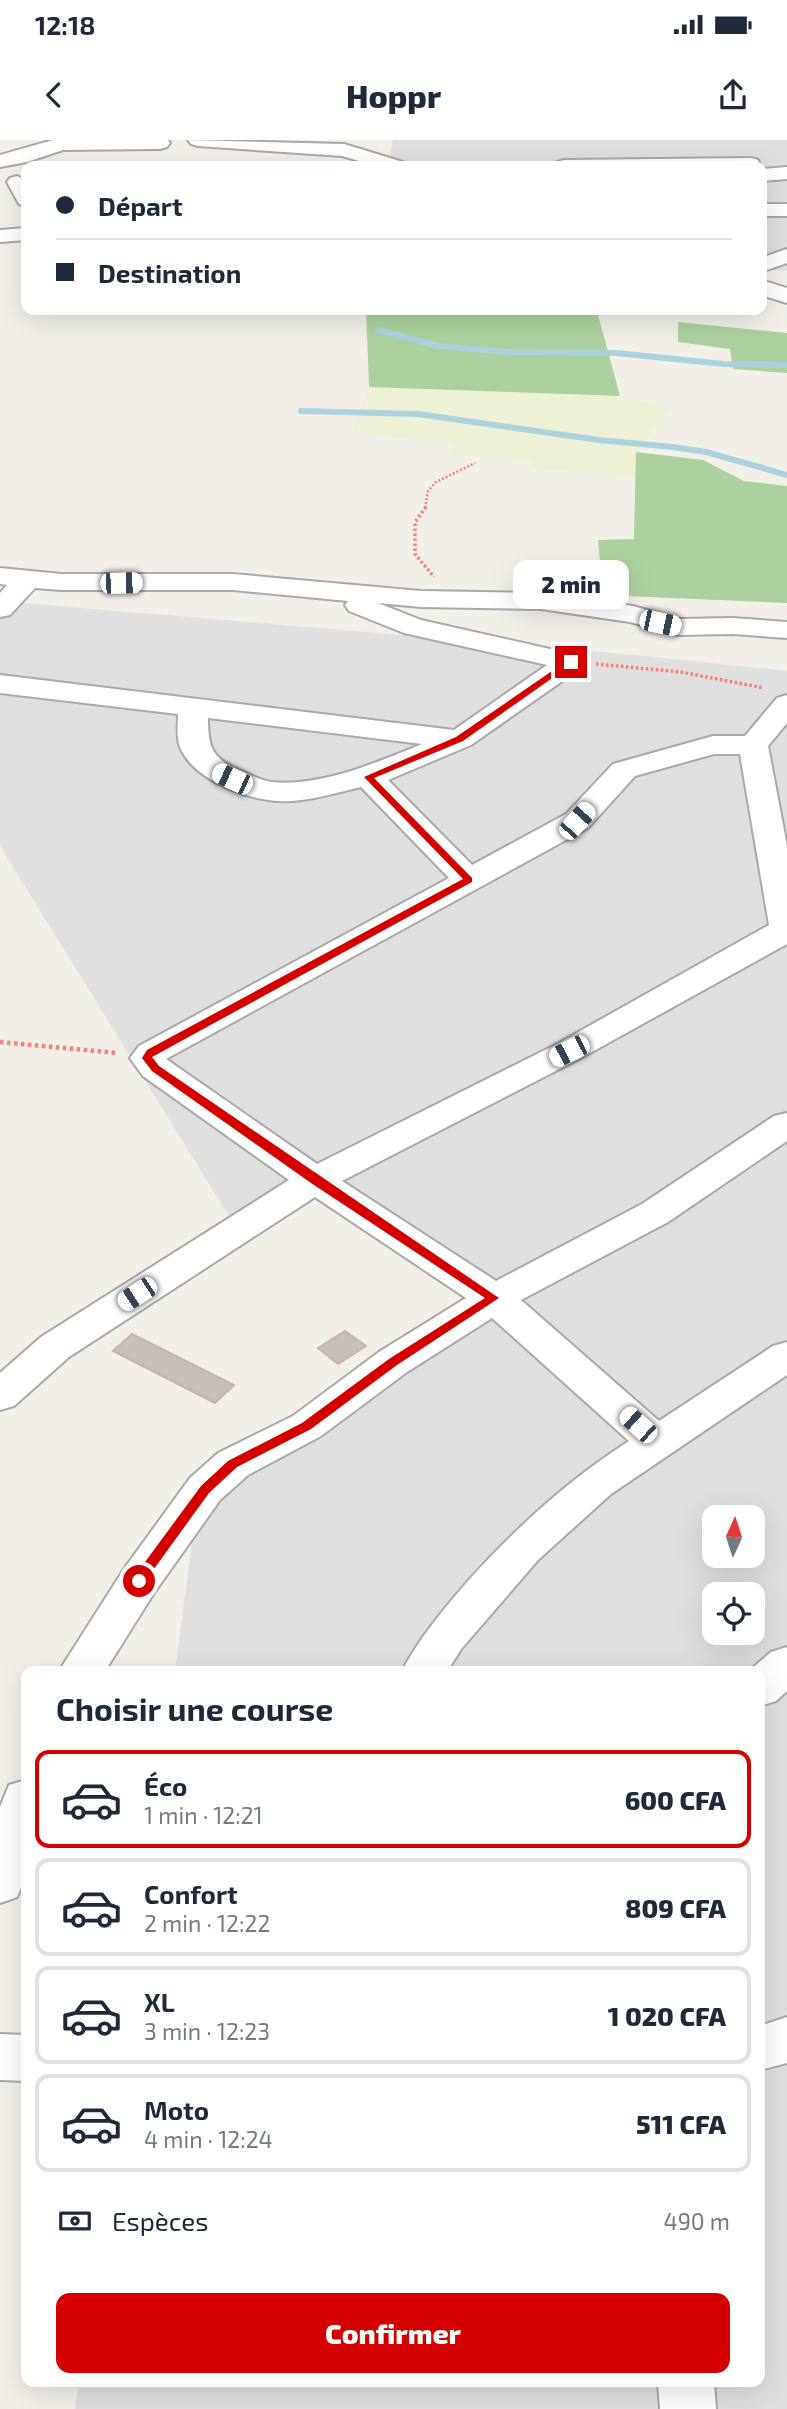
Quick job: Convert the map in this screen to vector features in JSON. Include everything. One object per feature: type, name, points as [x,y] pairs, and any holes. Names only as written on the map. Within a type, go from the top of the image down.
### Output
[{"type":"street","points":[[198,140],[344,150],[380,161]]},
{"type":"street","points":[[0,161],[20,158],[61,144],[155,152]]},
{"type":"street","points":[[739,145],[752,161]]},
{"type":"street","points":[[767,170],[787,173]]},
{"type":"street","points":[[767,188],[787,189]]},
{"type":"street","points":[[767,210],[787,210]]},
{"type":"street","points":[[0,236],[21,234]]},
{"type":"street","points":[[767,263],[787,256]]},
{"type":"street","points":[[767,271],[787,272]]},
{"type":"street","points":[[767,289],[787,296]]},
{"type":"street","points":[[0,576],[93,583],[233,582],[344,593],[565,603],[633,614],[678,627],[733,626],[787,630]]},
{"type":"street","points":[[0,609],[28,579]]},
{"type":"street","points":[[344,593],[374,613],[414,627],[571,662]]},
{"type":"street","points":[[193,708],[194,743],[199,756],[218,772],[246,785],[264,791],[292,792],[368,777],[460,739],[571,662]]},
{"type":"street","points":[[0,684],[460,739]]},
{"type":"street","points":[[0,1396],[55,1348],[315,1180],[569,1051],[786,932],[752,744],[780,697]]},
{"type":"street","points":[[658,1444],[494,1298],[315,1180],[155,1068],[147,1058],[150,1053],[577,821],[624,770],[713,745],[752,744]]},
{"type":"street","points":[[368,777],[468,880]]},
{"type":"street","points":[[84,1666],[139,1581],[205,1489],[233,1464],[307,1426],[393,1362],[494,1298],[655,1213],[787,1124]]},
{"type":"street","points":[[427,1666],[446,1636],[523,1549],[596,1483],[787,1356]]},
{"type":"street","points":[[765,1684],[787,1664]]},
{"type":"street","points":[[0,1883],[21,1815]]},
{"type":"street","points":[[765,2047],[787,2040]]},
{"type":"street","points":[[0,2057],[21,2058]]},
{"type":"street","points":[[686,2387],[688,2409]]},
{"type":"path","points":[[446,599],[433,574],[415,555],[415,522],[426,507],[428,491],[436,482],[475,463]]},
{"type":"path","points":[[571,662],[681,672],[780,697]]},
{"type":"path","points":[[0,1042],[84,1048],[147,1058]]},
{"type":"shaded area","points":[[393,140],[787,140],[787,271],[767,269],[767,161],[390,161]]},
{"type":"shaded area","points":[[0,601],[635,655],[787,671],[787,2409],[75,2409],[78,2387],[765,2387],[765,1666],[176,1666],[196,1512],[473,1304],[314,1184],[235,1226],[0,846]]},
{"type":"green space","points":[[366,315],[598,315],[620,396],[369,387]]},
{"type":"green space","points":[[678,322],[787,333],[787,373],[733,369],[730,349],[678,342]]},
{"type":"green space","points":[[369,387],[620,396],[670,408],[636,452],[635,477],[530,468],[531,461],[452,455],[453,443],[352,433]]},
{"type":"green space","points":[[636,452],[703,460],[744,481],[787,486],[787,603],[603,595],[598,540],[634,539]]},
{"type":"building","points":[[345,1331],[366,1346],[338,1364],[318,1348]]},
{"type":"building","points":[[132,1334],[234,1385],[215,1403],[113,1351]]},
{"type":"waterway","points":[[378,330],[439,346],[506,352],[616,353],[724,364],[787,365]]},
{"type":"waterway","points":[[301,411],[418,414],[599,440],[673,447],[706,452],[787,475]]},
{"type":"route","points":[[139,1581],[205,1489],[233,1464],[307,1426],[393,1362],[494,1298],[315,1180],[155,1068],[147,1058],[150,1053],[468,880],[368,777],[460,739],[571,662]]}]
